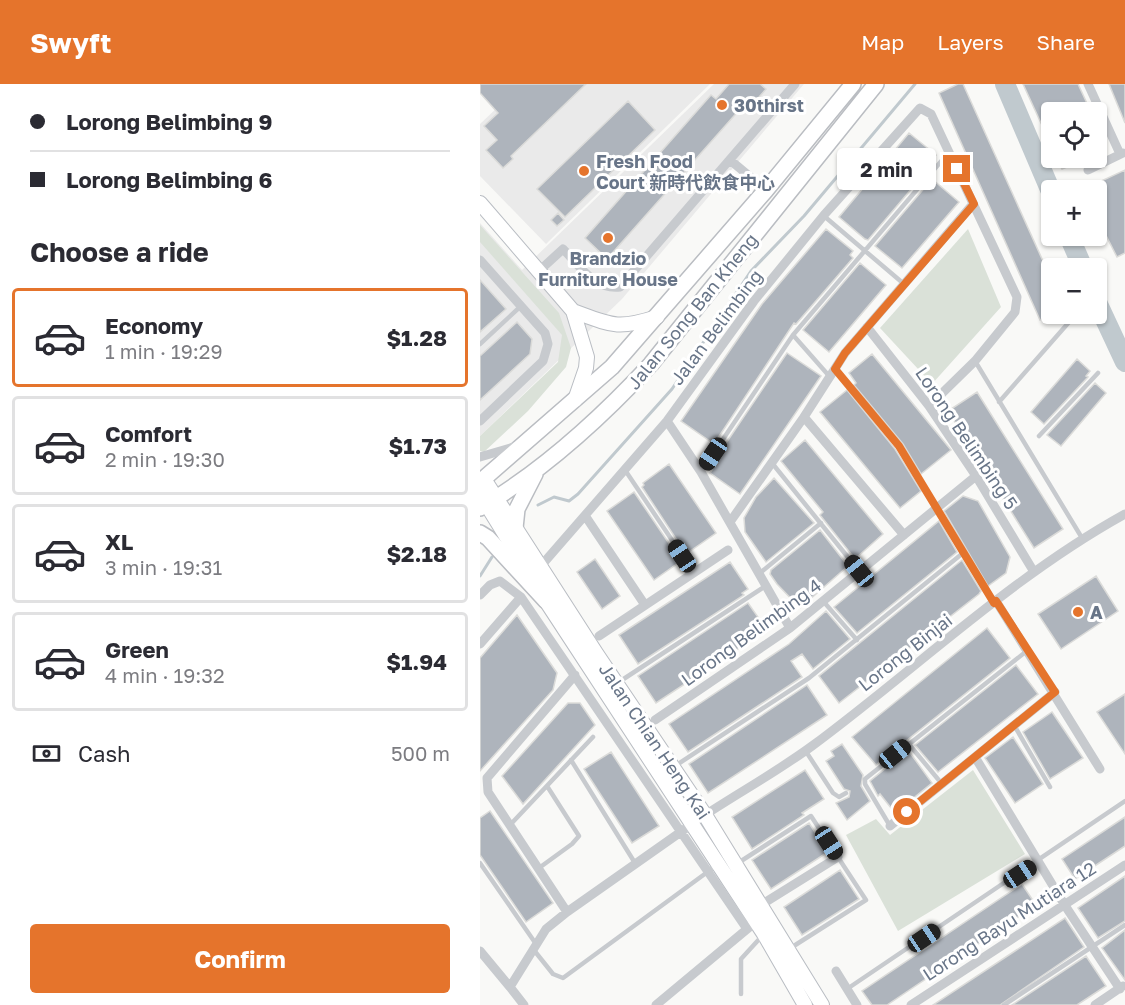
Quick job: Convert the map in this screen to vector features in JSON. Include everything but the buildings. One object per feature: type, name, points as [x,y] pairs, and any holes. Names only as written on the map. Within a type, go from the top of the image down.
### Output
[{"type":"main road","name":"Jalan Song Ban Kheng","points":[[484,494],[525,444],[612,367],[657,317],[853,84]]},
{"type":"main road","name":"Jalan Song Ban Kheng","points":[[484,494],[539,469],[618,400],[651,364],[876,84]]},
{"type":"main road","points":[[480,203],[573,311],[586,357],[586,368],[574,402]]},
{"type":"main road","points":[[573,311],[618,326],[630,326],[657,317]]},
{"type":"main road","points":[[515,528],[517,509],[539,469]]},
{"type":"main road","name":"Jalan Chian Heng Kai","points":[[484,494],[515,528],[705,815],[822,1005]]},
{"type":"main road","name":"Jalan Chian Heng Kai","points":[[484,494],[546,601],[686,828],[756,928],[805,1005]]},
{"type":"main road","points":[[480,533],[488,538],[546,601]]},
{"type":"street","points":[[539,271],[563,249],[597,285],[609,288],[620,287],[795,84]]},
{"type":"street","points":[[1088,84],[1122,153],[1088,170]]},
{"type":"street","name":"Jalan Belimbing","points":[[540,567],[668,421],[754,301],[824,215],[920,108],[931,114],[949,152]]},
{"type":"street","points":[[929,406],[975,362],[1015,312],[1017,297],[949,152]]},
{"type":"street","points":[[730,159],[766,190]]},
{"type":"street","points":[[730,522],[867,327],[974,204]]},
{"type":"street","points":[[480,260],[545,333],[548,344],[543,361],[480,421]]},
{"type":"street","name":"Lorong Belimbing 5","points":[[867,327],[929,406],[976,476],[1034,572]]},
{"type":"street","points":[[804,417],[904,535]]},
{"type":"street","points":[[668,421],[701,472],[790,628]]},
{"type":"street","points":[[480,457],[525,444]]},
{"type":"street","name":"Lorong Belimbing 4","points":[[655,720],[790,628],[976,476]]},
{"type":"street","name":"Lorong Binjai","points":[[705,815],[806,750],[1034,572],[1082,538],[1125,514]]},
{"type":"street","points":[[586,517],[645,605]]},
{"type":"street","points":[[599,636],[728,550]]},
{"type":"street","points":[[480,595],[490,585],[500,581],[521,597],[686,828],[546,929],[510,987]]},
{"type":"street","points":[[480,644],[521,597]]},
{"type":"street","points":[[995,602],[1055,692],[1101,769]]},
{"type":"street","points":[[567,912],[484,789],[487,778],[575,675]]},
{"type":"street","points":[[890,826],[1055,692]]},
{"type":"street","points":[[975,757],[1091,947],[1123,990],[1095,1005]]},
{"type":"street","points":[[761,905],[838,856]]},
{"type":"street","name":"Lorong Bayu Mutiara 12","points":[[911,1005],[1125,865]]},
{"type":"street","points":[[656,1005],[756,928]]},
{"type":"street","points":[[480,951],[524,1005]]},
{"type":"street","points":[[836,971],[857,1005]]},
{"type":"lane","points":[[701,472],[793,335],[949,152]]},
{"type":"lane","points":[[824,215],[904,284]]},
{"type":"lane","points":[[480,344],[521,306]]},
{"type":"lane","points":[[999,402],[1067,324]]},
{"type":"lane","points":[[793,335],[833,373],[899,446],[995,602]]},
{"type":"lane","points":[[975,362],[1082,538]]},
{"type":"lane","points":[[1039,436],[1098,373]]},
{"type":"lane","points":[[772,463],[859,571]]},
{"type":"lane","points":[[625,470],[694,573]]},
{"type":"lane","points":[[760,573],[821,523]]},
{"type":"lane","points":[[673,767],[809,678],[963,553]]},
{"type":"lane","points":[[617,684],[767,585]]},
{"type":"lane","points":[[823,601],[856,640]]},
{"type":"lane","points":[[890,826],[865,784],[865,779],[1028,650]]},
{"type":"lane","points":[[1014,725],[1050,787]]},
{"type":"lane","points":[[510,825],[593,737]]},
{"type":"lane","points":[[908,743],[942,784]]},
{"type":"lane","points":[[806,750],[833,793],[839,797],[846,793]]},
{"type":"lane","points":[[571,760],[635,863]]},
{"type":"lane","points":[[538,868],[572,844],[579,836],[548,786]]},
{"type":"lane","points":[[847,989],[1039,862],[1125,801]]},
{"type":"lane","points":[[736,864],[811,816],[866,900],[788,949]]},
{"type":"lane","points":[[480,863],[553,974],[563,978],[713,868]]},
{"type":"lane","points":[[1004,1005],[1125,925]]},
{"type":"lane","points":[[741,994],[741,959],[756,928]]},
{"type":"shaded area","points":[[522,84],[710,84],[546,244],[480,176],[480,124]]},
{"type":"shaded area","points":[[714,84],[804,84],[622,299],[480,436],[480,223],[522,270]]},
{"type":"shaded area","points":[[480,225],[559,313],[571,348],[566,367],[528,411],[484,452],[480,451],[480,436],[558,362],[562,335],[480,242]]},
{"type":"shaded area","points":[[968,229],[1001,307],[932,384],[880,328]]},
{"type":"shaded area","points":[[973,770],[1025,854],[898,931],[846,835],[876,819],[890,835]]},
{"type":"waterway","points":[[538,505],[554,497],[569,501],[578,494],[672,389],[751,271],[804,216],[915,84]]},
{"type":"waterway","points":[[1005,84],[1046,180]]},
{"type":"waterway","points":[[1073,246],[1079,258]]},
{"type":"waterway","points":[[1107,324],[1125,362]]},
{"type":"waterway","points":[[480,576],[492,557]]},
{"type":"place","name":"30thirst","points":[[722,105]]},
{"type":"place","name":"Fresh Food Court 新時代飲食中心","points":[[584,171]]},
{"type":"place","name":"Brandzio Furniture House","points":[[608,238]]},
{"type":"place","name":"A","points":[[1078,612]]},
{"type":"route","points":[[907,812],[1055,692],[996,601],[994,603],[899,446],[835,369],[845,353],[974,204],[957,169]]}]
